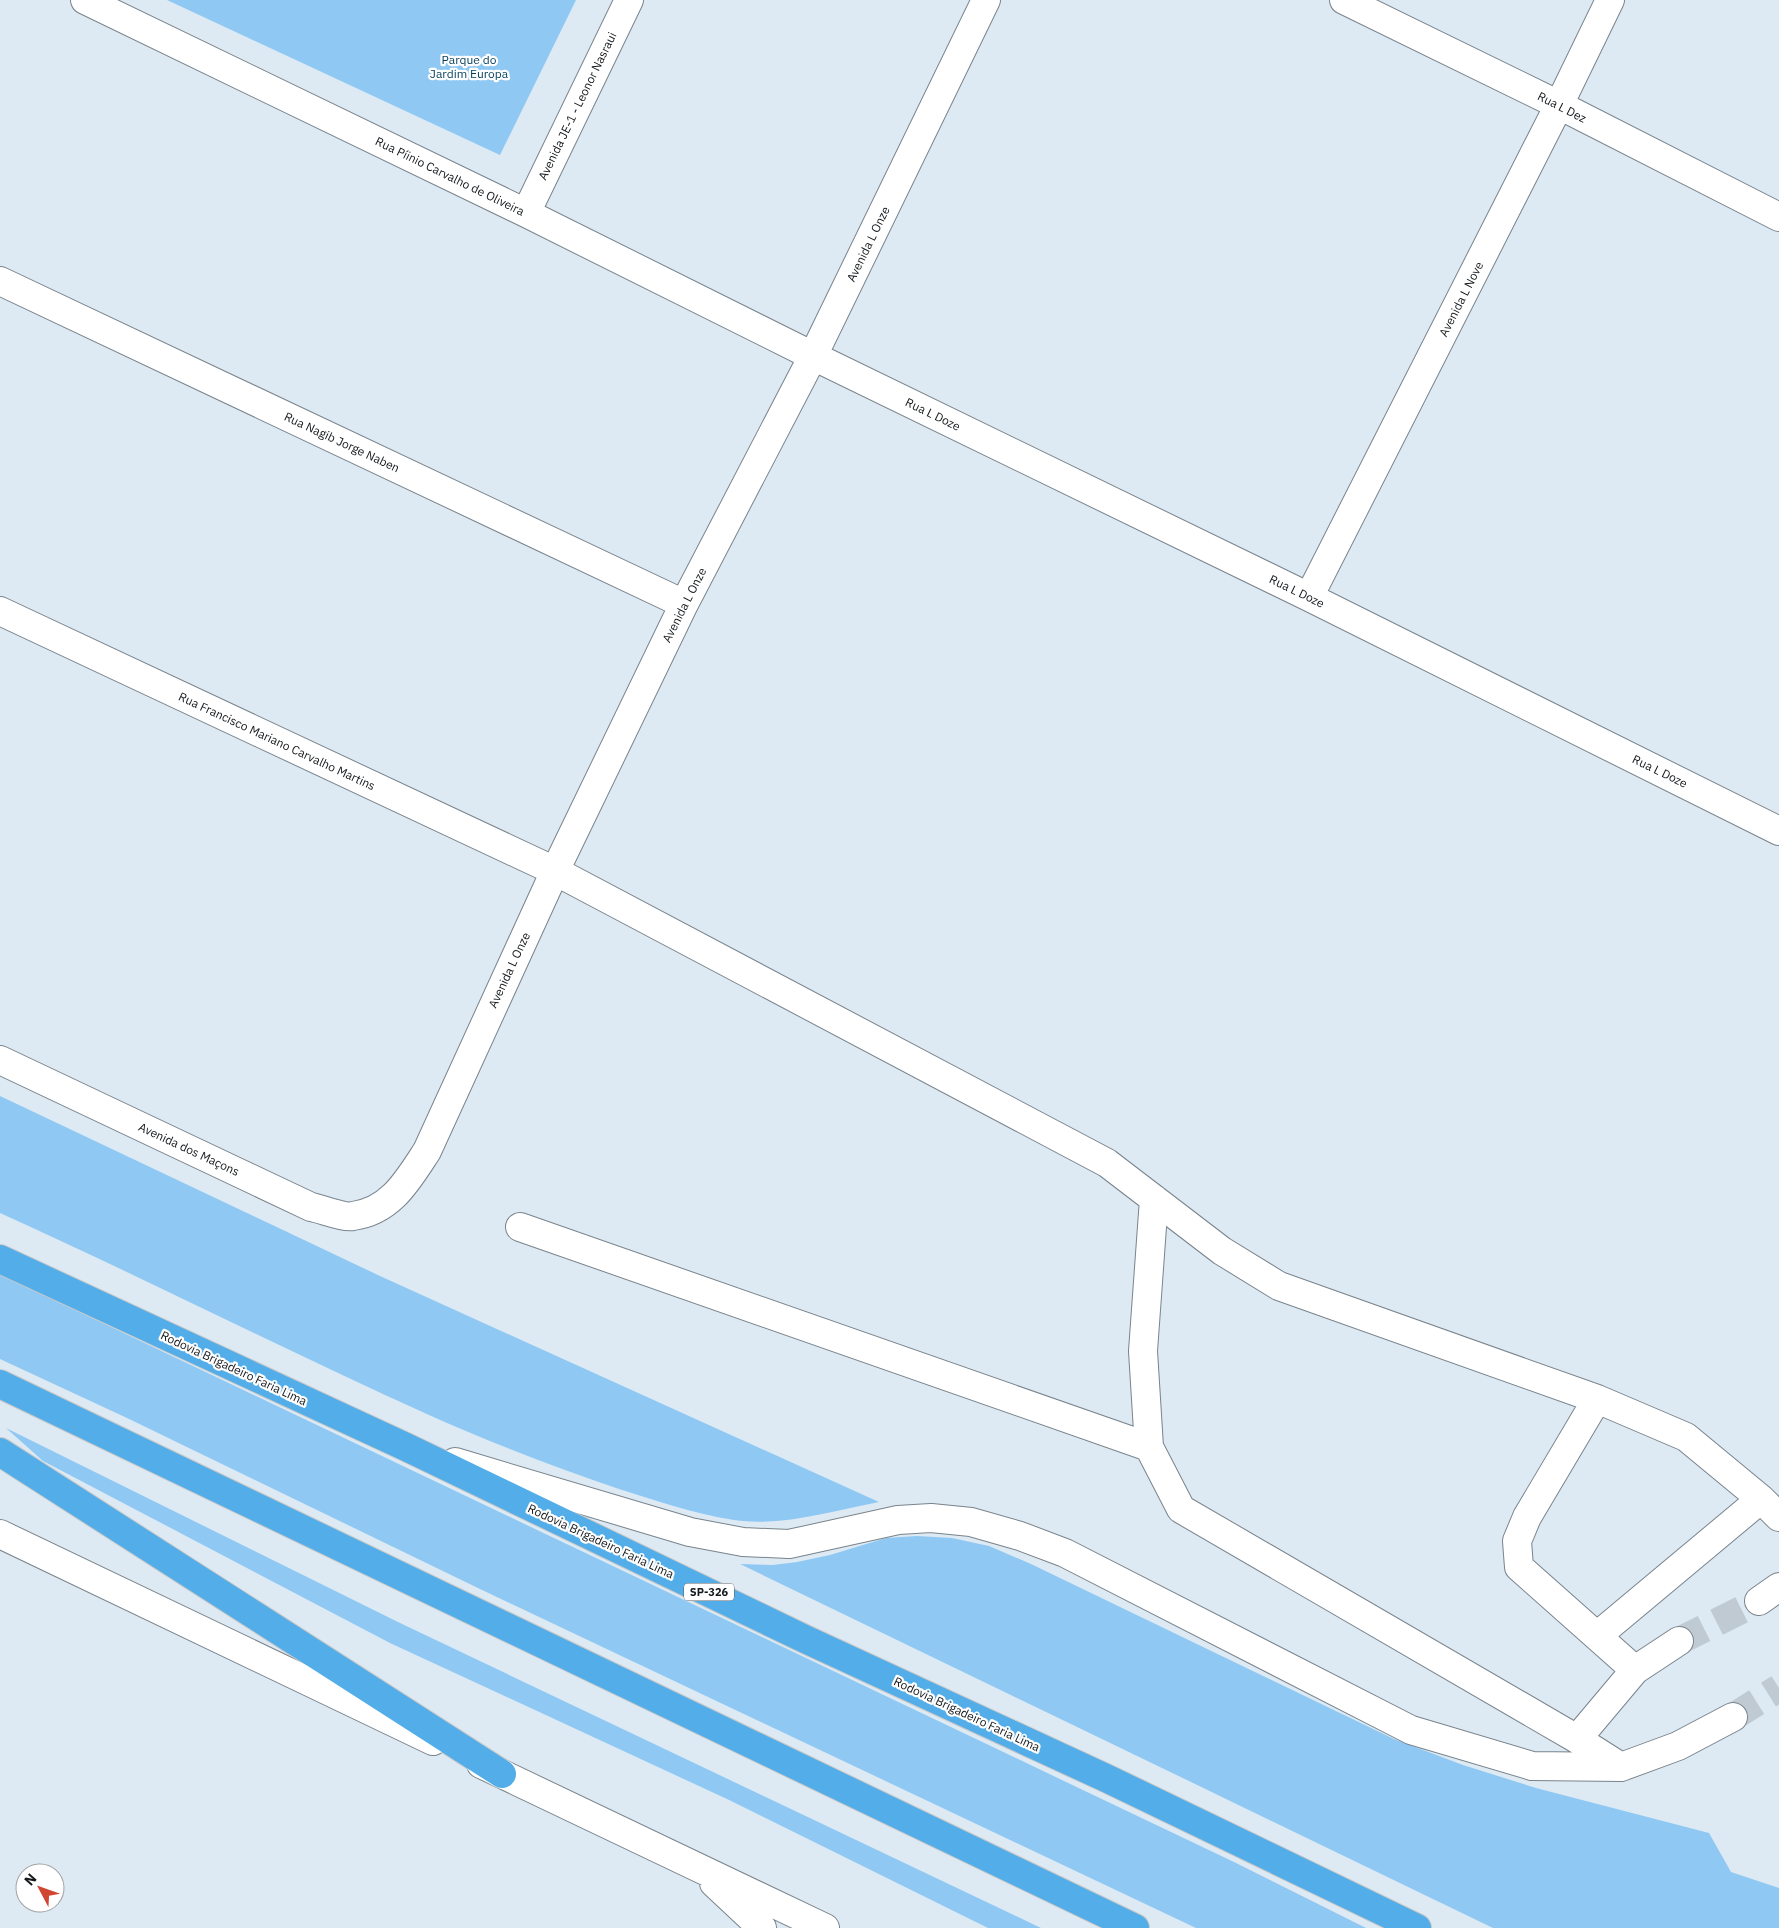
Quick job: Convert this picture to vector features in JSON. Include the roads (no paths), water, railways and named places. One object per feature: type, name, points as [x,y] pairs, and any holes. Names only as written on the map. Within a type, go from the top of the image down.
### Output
[{"type":"highway","name":"Rodovia Brigadeiro Faria Lima","points":[[0,1259],[406,1447],[807,1640],[1108,1779],[1417,1928]]},
{"type":"highway","points":[[0,1384],[1135,1928]]},
{"type":"highway","points":[[0,1452],[502,1774]]},
{"type":"street","name":"Rua Píinio Carvalho de Oliveira","points":[[85,0],[526,213],[813,356]]},
{"type":"street","name":"Avenida JE-1 - Leonor Nasraui","points":[[526,213],[629,0]]},
{"type":"street","name":"Avenida L Onze","points":[[382,1207],[403,1188],[427,1151],[555,871],[684,604],[813,356],[986,0]]},
{"type":"street","name":"Rua L Dez","points":[[1344,0],[1560,105],[1779,217]]},
{"type":"street","name":"Avenida L Nove","points":[[1309,597],[1560,105],[1610,0]]},
{"type":"street","name":"Rua Nagib Jorge Naben","points":[[0,281],[684,604]]},
{"type":"street","name":"Rua L Doze","points":[[813,356],[1309,597],[1779,831]]},
{"type":"street","name":"Rua Francisco Mariano Carvalho Martins","points":[[0,611],[555,871],[1107,1163],[1222,1251],[1279,1286],[1597,1399],[1686,1437],[1770,1508]]},
{"type":"street","name":"Avenida dos Maçons","points":[[0,1060],[312,1207],[352,1217],[382,1207]]},
{"type":"street","points":[[1154,1199],[1143,1351],[1149,1447],[1181,1509],[1577,1739],[1621,1767]]},
{"type":"street","points":[[520,1227],[1149,1447]]},
{"type":"street","points":[[1597,1399],[1527,1517],[1517,1541],[1519,1567],[1635,1670]]},
{"type":"street","points":[[406,1447],[654,1522],[690,1532],[743,1542],[789,1544],[898,1520],[932,1518],[971,1522],[1020,1536],[1065,1554],[1411,1730],[1532,1766],[1621,1767],[1678,1746],[1733,1716]]},
{"type":"street","points":[[1597,1636],[1770,1508]]},
{"type":"street","points":[[0,1534],[825,1928]]},
{"type":"street","points":[[1577,1739],[1635,1670],[1679,1641]]},
{"type":"street","points":[[695,1865],[762,1928]]},
{"type":"tunnel","points":[[1679,1641],[1759,1601]]},
{"type":"tunnel","points":[[1733,1717],[1779,1688]]},
{"type":"park label","name":"Parque do Jardim Europa","points":[[469,66]]}]
